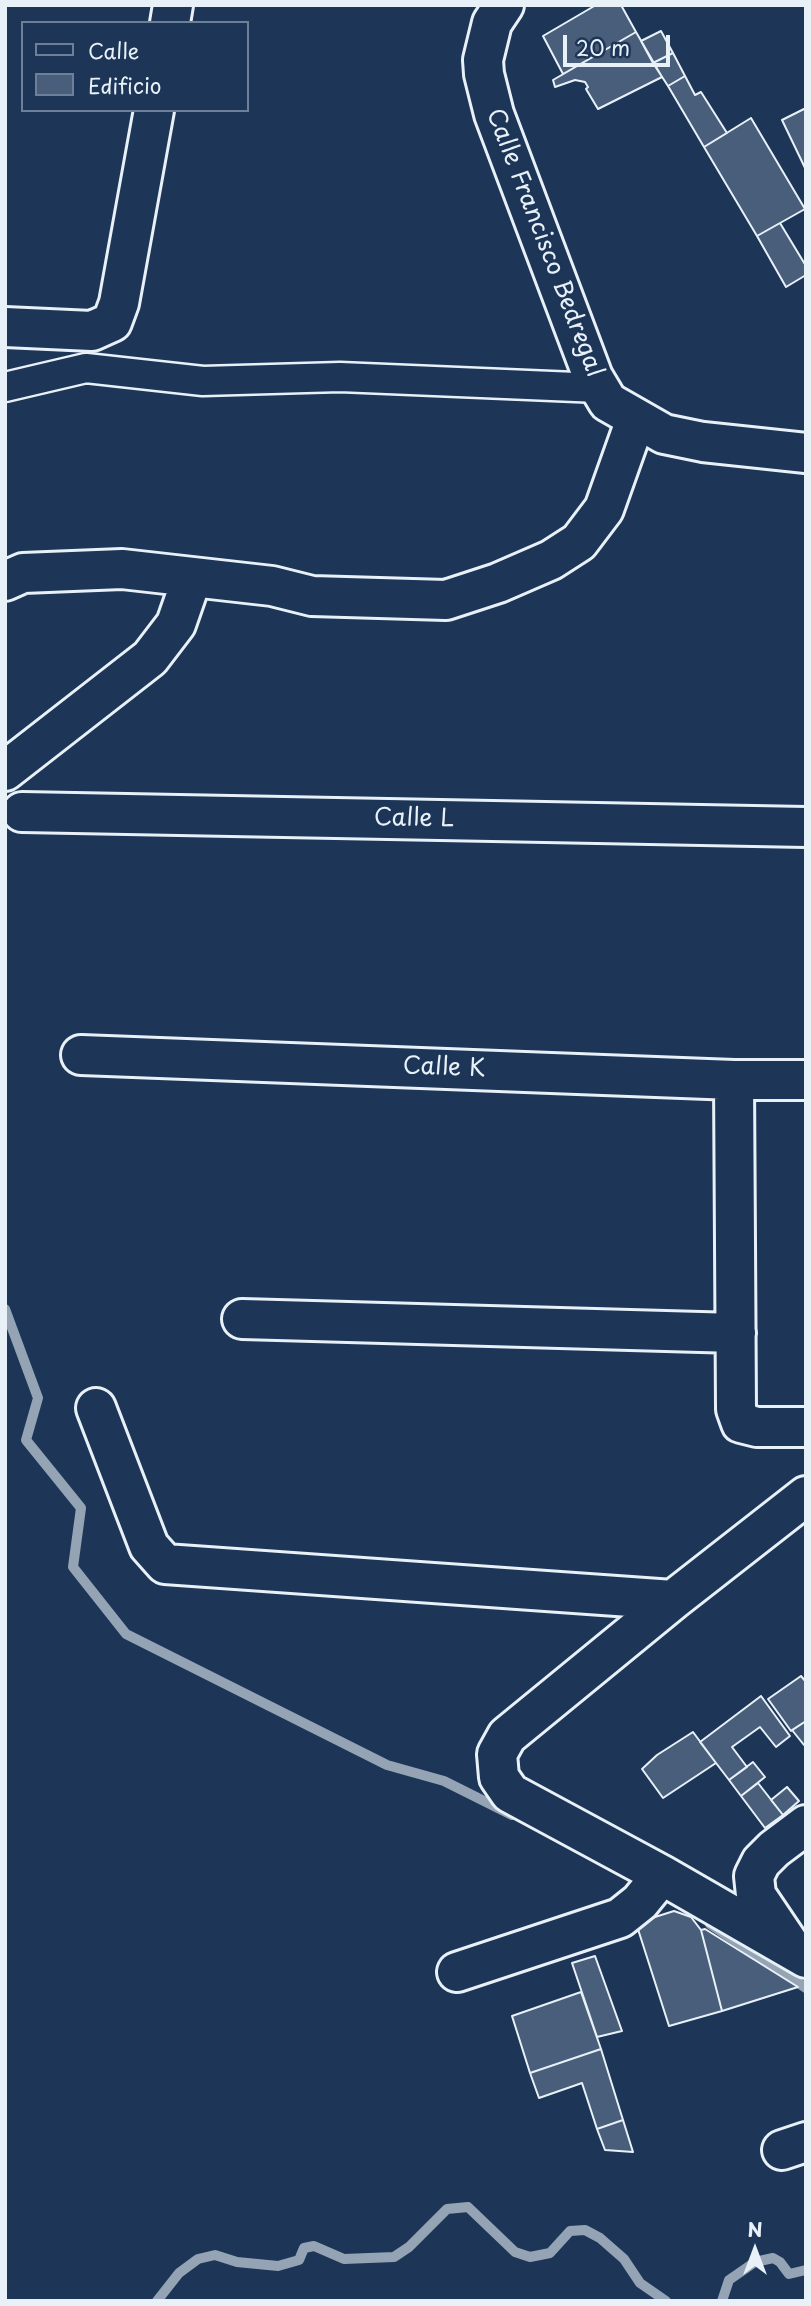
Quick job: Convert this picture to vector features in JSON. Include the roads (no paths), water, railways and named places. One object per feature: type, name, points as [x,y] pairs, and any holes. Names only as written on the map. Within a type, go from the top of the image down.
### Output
[{"type":"street","name":"Calle Francisco Bedregal","points":[[504,5],[492,23],[483,60],[494,114],[599,388],[608,402],[664,434],[703,442],[806,453]]},
{"type":"street","points":[[5,327],[92,331],[112,322],[119,303],[154,112]]},
{"type":"street","points":[[5,387],[86,368],[203,381],[340,377],[599,388]]},
{"type":"street","points":[[5,581],[23,573],[122,569],[272,586],[312,596],[446,600],[498,583],[551,560],[579,542],[604,509],[636,419]]},
{"type":"street","points":[[5,771],[150,657],[176,624],[192,578]]},
{"type":"street","name":"Calle L","points":[[22,811],[806,827]]},
{"type":"street","name":"Calle K","points":[[81,1055],[734,1080],[806,1080]]},
{"type":"street","points":[[734,1080],[736,1409],[741,1423],[757,1427],[806,1427]]},
{"type":"street","points":[[242,1319],[736,1334]]},
{"type":"street","points":[[96,1408],[149,1546],[165,1564],[673,1600]]},
{"type":"street","points":[[801,1955],[662,1875],[510,1793],[499,1777],[498,1754],[507,1736],[673,1600],[806,1496]]},
{"type":"street","points":[[801,1955],[756,1895],[754,1876],[761,1863],[774,1849],[806,1825]]},
{"type":"street","points":[[457,1972],[620,1918],[640,1902],[662,1875]]},
{"type":"waterway","points":[[5,1309],[38,1398],[26,1440],[81,1508],[73,1567],[126,1634],[387,1765],[444,1781],[512,1815]]},
{"type":"waterway","points":[[710,1924],[806,1988]]},
{"type":"waterway","points":[[157,2301],[179,2273],[198,2259],[215,2255],[237,2262],[278,2266],[299,2260],[304,2248],[314,2246],[344,2259],[394,2257],[409,2247],[447,2209],[468,2207],[515,2252],[530,2257],[550,2253],[570,2231],[585,2230],[600,2238],[624,2259],[640,2283],[666,2301]]},
{"type":"waterway","points":[[722,2301],[729,2280],[755,2262],[773,2258],[780,2262],[789,2274],[806,2270]]}]
